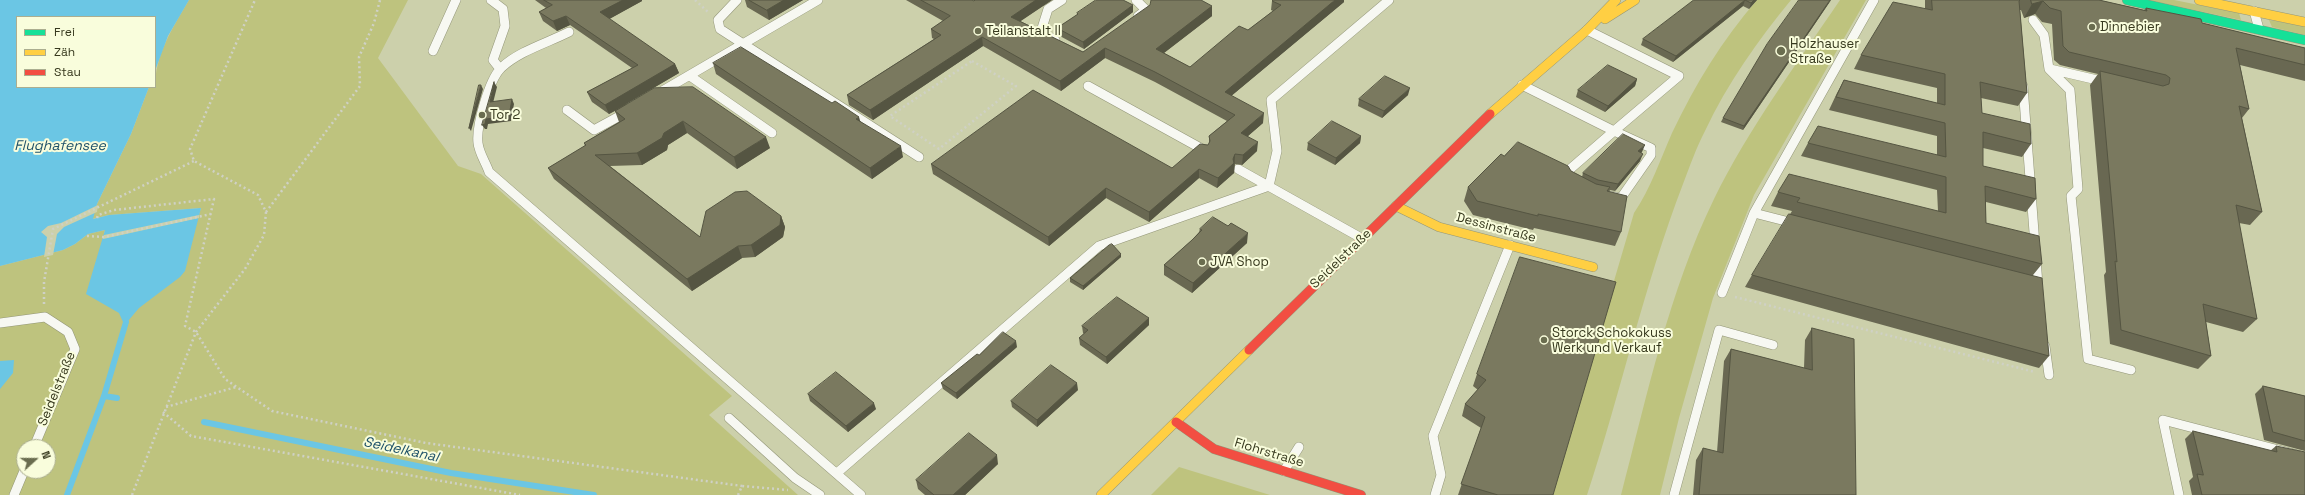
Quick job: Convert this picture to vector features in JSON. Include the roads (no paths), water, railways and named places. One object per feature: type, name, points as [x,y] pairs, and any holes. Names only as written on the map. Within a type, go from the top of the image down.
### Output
[{"type":"main road","name":"Seidelstraße","points":[[1101,495],[1488,116],[1587,30],[1616,0]]},
{"type":"main road","name":"Seidelstraße","points":[[1587,30],[1635,0]]},
{"type":"main road","points":[[2127,0],[2305,40]]},
{"type":"main road","points":[[2199,0],[2305,22]]},
{"type":"main road","name":"Dessinstraße","points":[[1396,206],[1439,227],[1593,266]]},
{"type":"main road","name":"Flohrstraße","points":[[1176,422],[1214,449],[1361,495]]},
{"type":"lane","points":[[433,51],[456,0]]},
{"type":"lane","points":[[491,0],[503,9],[505,26],[493,60],[500,69]]},
{"type":"lane","points":[[738,0],[718,20],[720,29],[742,45],[919,157]]},
{"type":"lane","points":[[649,99],[818,0]]},
{"type":"lane","points":[[1062,0],[1048,9],[1042,28],[1046,35],[1065,46]]},
{"type":"lane","points":[[1134,19],[1146,10],[1136,0]]},
{"type":"lane","points":[[1269,186],[1277,152],[1271,100],[1389,0]]},
{"type":"lane","points":[[1722,293],[1754,213],[1874,0]]},
{"type":"lane","points":[[2254,11],[2259,29]]},
{"type":"lane","points":[[2033,20],[2044,35],[2049,69],[2070,90],[2078,189],[2071,196],[2088,359],[2131,370]]},
{"type":"lane","points":[[1522,85],[1614,131],[1651,148],[1651,155],[1621,198],[1610,199],[1580,188],[1569,180],[1569,170],[1614,131],[1679,76],[1587,30]]},
{"type":"lane","points":[[569,32],[500,69],[489,88],[477,142],[489,172],[861,495]]},
{"type":"lane","points":[[2049,69],[2116,85]]},
{"type":"lane","points":[[690,76],[772,133]]},
{"type":"lane","points":[[2023,79],[2039,288],[2023,281]]},
{"type":"lane","points":[[1088,86],[1204,150]]},
{"type":"lane","points":[[567,110],[594,130],[635,107]]},
{"type":"lane","points":[[1238,169],[1362,239]]},
{"type":"lane","points":[[837,473],[1099,246],[1269,186]]},
{"type":"lane","points":[[1754,213],[1808,226]]},
{"type":"lane","points":[[1435,495],[1441,475],[1433,436],[1510,245]]},
{"type":"lane","name":"Seidelstraße","points":[[0,323],[45,317],[68,332],[75,349],[37,439]]},
{"type":"lane","points":[[1674,495],[1719,330],[1773,345]]},
{"type":"lane","points":[[2044,338],[2049,375]]},
{"type":"lane","points":[[729,418],[795,478],[820,495]]},
{"type":"lane","points":[[2179,495],[2163,420],[2305,457]]},
{"type":"lane","points":[[1284,471],[1299,447]]},
{"type":"lane","points":[[14,495],[21,479]]},
{"type":"water","name":"Flughafensee","points":[[0,0],[189,0],[168,36],[156,68],[156,16],[16,16],[16,88],[149,88],[131,134],[97,204],[93,219],[109,215],[201,208],[185,271],[180,277],[139,308],[128,321],[123,322],[119,313],[86,294],[105,230],[88,234],[75,244],[63,250],[0,266]]},
{"type":"water","points":[[14,360],[13,373],[0,389],[0,361]]},
{"type":"waterway","points":[[104,396],[126,322]]},
{"type":"waterway","points":[[67,495],[104,396]]},
{"type":"waterway","name":"Seidelkanal","points":[[104,396],[117,398]]},
{"type":"waterway","name":"Seidelkanal","points":[[204,422],[451,473],[594,495]]},
{"type":"place","name":"Dinnebier","points":[[2092,27]]},
{"type":"place","name":"Teilanstalt II","points":[[978,31]]},
{"type":"place","name":"Holzhauser Straße","points":[[1781,51]]},
{"type":"place","name":"Tor 2","points":[[482,115]]},
{"type":"place","name":"JVA Shop","points":[[1202,262]]},
{"type":"place","name":"Storck Schokokuss Werk und Verkauf","points":[[1544,340]]}]
